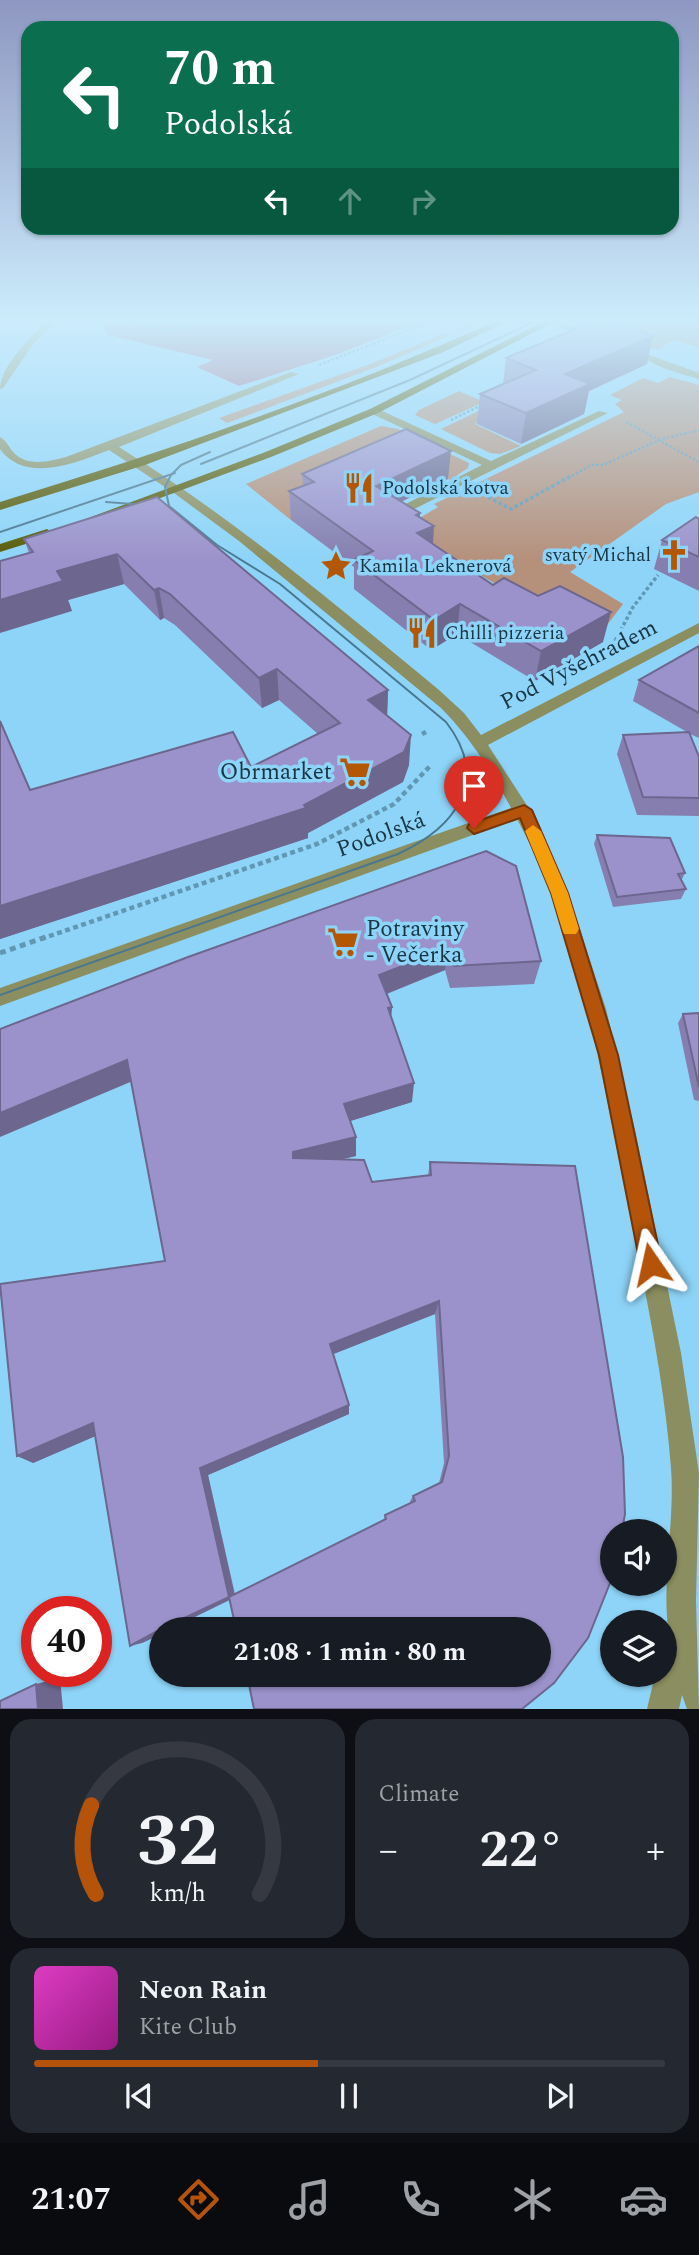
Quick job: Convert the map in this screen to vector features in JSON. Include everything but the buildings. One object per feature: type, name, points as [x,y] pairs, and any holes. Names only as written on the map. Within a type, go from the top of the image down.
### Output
[{"type":"main road","points":[[0,506],[141,463],[306,401]]},
{"type":"main road","points":[[86,520],[176,489],[394,401]]},
{"type":"main road","points":[[0,548],[61,528]]},
{"type":"street","points":[[0,440],[16,461],[33,465],[66,460],[110,446],[226,401]]},
{"type":"street","points":[[374,411],[491,465]]},
{"type":"street","points":[[396,514],[491,465],[603,413]]},
{"type":"street","points":[[110,446],[141,463],[282,569],[458,716],[524,810],[560,893],[608,1055],[651,1264],[684,1455],[682,1624],[663,1709]]},
{"type":"street","name":"Pod Vyšehradem","points":[[479,743],[699,627]]},
{"type":"street","name":"Podolská","points":[[0,997],[524,810]]},
{"type":"street","points":[[682,1624],[699,1701]]},
{"type":"path","points":[[422,433],[490,401]]},
{"type":"path","points":[[630,423],[699,462]]},
{"type":"path","points":[[460,481],[511,509],[591,465],[603,465],[662,439],[699,430]]},
{"type":"path","points":[[612,648],[633,607],[658,575]]},
{"type":"path","points":[[0,953],[317,844],[394,804],[431,765]]},
{"type":"path","points":[[94,921],[97,929]]},
{"type":"shaded area","points":[[267,401],[286,401],[227,423],[219,418]]},
{"type":"shaded area","points":[[438,401],[484,402],[435,424],[415,415],[419,410]]},
{"type":"shaded area","points":[[621,401],[699,401],[699,492],[666,504],[570,572],[623,604],[604,629],[518,597],[401,529],[438,507],[434,504],[624,412],[615,404]]},
{"type":"shaded area","points":[[491,405],[496,413],[475,424],[521,446],[500,454],[490,453],[441,429]]},
{"type":"shaded area","points":[[381,426],[398,429],[469,463],[468,468],[450,480],[404,457],[291,520],[246,484]]},
{"type":"tram line","points":[[201,464],[358,401]]},
{"type":"tram line","points":[[172,474],[181,465],[210,452]]},
{"type":"tram line","points":[[0,532],[172,474]]},
{"type":"tram line","points":[[0,995],[398,854],[436,830],[451,816],[461,800],[466,782],[466,763],[459,743],[446,722],[280,584],[217,545],[169,506],[165,487],[172,474]]},
{"type":"tram line","points":[[106,502],[159,506]]},
{"type":"slow traffic","points":[[533,831],[560,893],[570,929]]},
{"type":"place","name":"Podolská kotva","points":[[359,488]]},
{"type":"place","name":"svatý Michal","points":[[674,555]]},
{"type":"place","name":"Kamila Leknerová","points":[[336,566]]},
{"type":"place","name":"Chilli pizzeria","points":[[422,633]]},
{"type":"place","name":"Obrmarket","points":[[355,772]]},
{"type":"place","name":"Potraviny - Večerka","points":[[343,942]]},
{"type":"route","points":[[474,828],[524,810],[560,893],[608,1055],[651,1264]]}]
